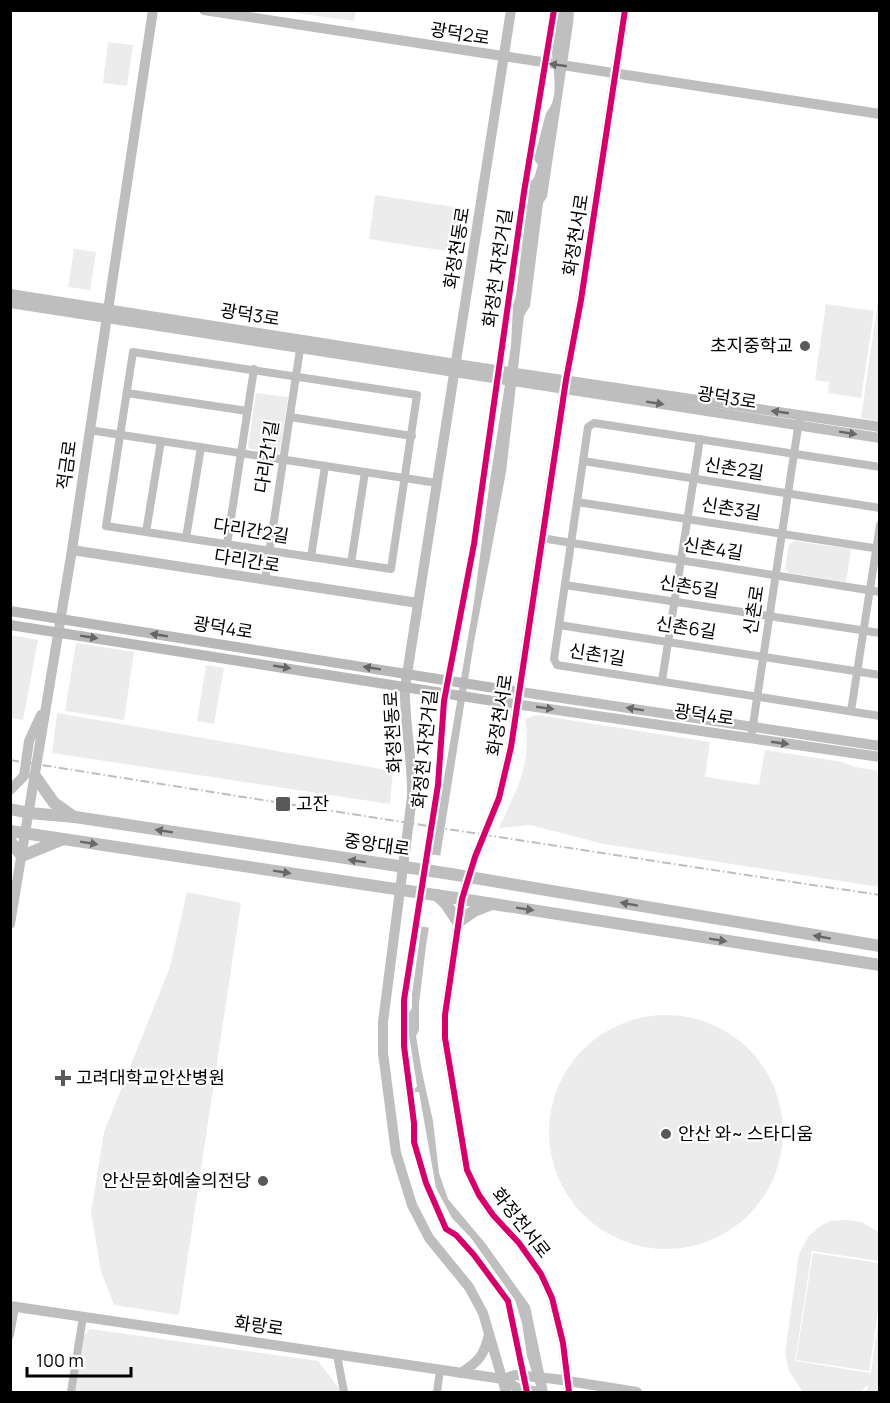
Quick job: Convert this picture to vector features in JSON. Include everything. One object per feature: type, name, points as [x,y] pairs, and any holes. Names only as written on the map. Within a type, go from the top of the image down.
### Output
[{"type":"main road","name":"광덕4로","points":[[10,611],[488,687]]},
{"type":"main road","name":"광덕4로","points":[[10,625],[487,699]]},
{"type":"main road","points":[[34,776],[54,803],[75,818]]},
{"type":"main road","name":"중앙대로","points":[[10,809],[451,874],[879,946]]},
{"type":"main road","points":[[10,831],[405,890],[443,899],[462,899],[879,965]]},
{"type":"main road","points":[[10,841],[22,856],[63,839]]},
{"type":"main road","points":[[443,899],[458,922],[474,911],[492,904]]},
{"type":"street","name":"적금로","points":[[10,924],[72,550],[153,10]]},
{"type":"street","name":"광덕2로","points":[[204,10],[503,58],[615,73]]},
{"type":"street","name":"화정천동로","points":[[506,1392],[483,1313],[469,1287],[429,1238],[412,1205],[396,1153],[383,1053],[382,1022],[409,868],[412,782],[405,687],[511,10]]},
{"type":"street","name":"화정천서로","points":[[568,1387],[563,1343],[552,1298],[541,1274],[519,1243],[493,1215],[479,1195],[467,1170],[445,1038],[445,1015],[462,899],[475,857],[499,798],[508,764],[541,538],[581,300],[625,10]]},
{"type":"street","points":[[615,73],[879,114]]},
{"type":"street","name":"광덕3로","points":[[10,294],[108,314]]},
{"type":"street","name":"광덕3로","points":[[10,303],[108,314],[799,420],[879,427]]},
{"type":"street","name":"다리간1길","points":[[265,580],[301,344]]},
{"type":"street","name":"다리간2길","points":[[133,351],[254,369],[417,395],[391,569],[106,526],[133,351]]},
{"type":"street","points":[[227,544],[254,369]]},
{"type":"street","points":[[127,393],[247,411]]},
{"type":"street","points":[[290,417],[412,436]]},
{"type":"street","name":"광덕3로","points":[[799,420],[879,438]]},
{"type":"street","name":"신촌로","points":[[751,738],[799,420]]},
{"type":"street","name":"신촌1길","points":[[879,467],[594,423],[588,427],[554,659],[557,665],[879,716]]},
{"type":"street","points":[[89,430],[437,483]]},
{"type":"street","points":[[662,681],[700,439]]},
{"type":"street","points":[[146,532],[160,441]]},
{"type":"street","points":[[186,538],[201,447]]},
{"type":"street","name":"신촌2길","points":[[583,462],[879,508]]},
{"type":"street","points":[[311,557],[325,466]]},
{"type":"street","points":[[351,563],[365,472]]},
{"type":"street","name":"신촌3길","points":[[577,502],[878,549]]},
{"type":"street","points":[[851,711],[878,549],[879,525]]},
{"type":"street","name":"신촌4길","points":[[541,538],[879,592]]},
{"type":"street","name":"다리간로","points":[[72,550],[418,603]]},
{"type":"street","name":"신촌5길","points":[[565,585],[879,633]]},
{"type":"street","name":"신촌6길","points":[[559,625],[879,675]]},
{"type":"street","name":"광덕4로","points":[[488,687],[879,746]]},
{"type":"street","name":"광덕4로","points":[[487,699],[879,757]]},
{"type":"street","points":[[10,790],[24,776],[29,741],[47,701]]},
{"type":"street","points":[[10,1335],[13,1306]]},
{"type":"street","name":"화랑로","points":[[13,1306],[503,1379],[519,1389],[539,1392]]},
{"type":"street","points":[[71,1392],[83,1317]]},
{"type":"street","points":[[461,1373],[476,1363],[485,1351],[489,1333]]},
{"type":"street","points":[[337,1354],[344,1392]]},
{"type":"street","points":[[437,1392],[440,1370]]},
{"type":"street","name":"화랑로","points":[[503,1379],[515,1375],[555,1379],[568,1387],[637,1392]]},
{"type":"shaded area","points":[[356,10],[354,21],[281,11]]},
{"type":"shaded area","points":[[558,11],[574,11],[573,24],[547,197],[543,203],[530,306],[524,316],[506,472],[474,642],[426,946],[419,1004],[419,1030],[416,1036],[433,1121],[439,1173],[448,1199],[485,1243],[530,1306],[548,1392],[538,1392],[527,1356],[522,1323],[515,1300],[471,1238],[452,1218],[436,1188],[419,1092],[415,1092],[417,1086],[408,1029],[408,1014],[412,1008],[434,837],[474,602],[511,346],[513,305],[530,182],[534,178],[538,165],[534,159],[546,113],[553,100],[552,48]]},
{"type":"shaded area","points":[[108,42],[133,45],[127,86],[103,83]]},
{"type":"shaded area","points":[[375,195],[467,209],[461,248],[454,247],[453,252],[369,239]]},
{"type":"shaded area","points":[[74,249],[96,252],[90,290],[68,287]]},
{"type":"shaded area","points":[[879,294],[879,421],[861,418]]},
{"type":"shaded area","points":[[826,304],[874,311],[861,398],[828,393],[829,382],[815,380]]},
{"type":"shaded area","points":[[256,393],[288,397],[280,451],[277,453],[250,449],[248,446]]},
{"type":"shaded area","points":[[795,541],[851,549],[846,582],[789,573],[785,568],[789,544]]},
{"type":"shaded area","points":[[11,635],[38,640],[23,720],[11,718]]},
{"type":"shaded area","points":[[76,643],[134,652],[124,720],[65,711]]},
{"type":"shaded area","points":[[206,665],[224,668],[214,724],[197,721]]},
{"type":"shaded area","points":[[57,713],[393,771],[390,804],[52,753]]},
{"type":"shaded area","points":[[537,715],[710,742],[705,777],[759,785],[765,750],[843,762],[855,767],[879,771],[879,887],[604,844],[530,825],[499,828],[517,788],[525,763],[527,735],[525,719]]},
{"type":"shaded area","points":[[187,892],[241,903],[179,1315],[114,1305],[101,1271],[91,1213],[104,1132],[170,967]]},
{"type":"shaded area","name":"안산 와~ 스타디움","points":[[655,1015],[677,1015],[711,1024],[731,1035],[749,1049],[763,1067],[774,1087],[781,1109],[783,1132],[781,1155],[774,1177],[763,1197],[749,1215],[721,1235],[700,1244],[677,1249],[655,1249],[632,1244],[611,1235],[592,1223],[575,1206],[554,1166],[549,1143],[549,1121],[554,1098],[563,1077],[575,1058],[592,1041],[632,1020]]},
{"type":"shaded area","points":[[830,1221],[861,1222],[879,1232],[879,1261],[812,1251],[795,1361],[871,1373],[879,1316],[880,1380],[878,1392],[867,1392],[868,1384],[861,1392],[803,1392],[789,1371],[785,1353],[799,1254],[808,1237],[819,1227]]},
{"type":"shaded area","points":[[813,1253],[879,1263],[879,1305],[869,1371],[796,1360]]},
{"type":"shaded area","points":[[90,1329],[318,1361],[342,1392],[74,1392],[83,1337]]},
{"type":"pier","points":[[429,854],[443,856],[432,928],[418,926]]},
{"type":"railway","points":[[10,760],[880,895]]},
{"type":"cycle path","name":"화정천 자전거길","points":[[527,1392],[508,1301],[474,1255],[456,1235],[446,1229],[426,1183],[414,1142],[414,1123],[404,1046],[404,1000],[438,785],[444,701],[474,544],[524,192],[554,10]]},
{"type":"cycle path","points":[[569,1392],[563,1343],[552,1298],[541,1274],[519,1243],[493,1215],[479,1195],[467,1170],[445,1038],[445,1015],[462,899],[475,857],[499,798],[511,747],[625,10]]},
{"type":"place","name":"초지중학교","points":[[805,346]]},
{"type":"place","name":"고잔","points":[[283,804]]},
{"type":"place","name":"고려대학교안산병원","points":[[63,1078]]},
{"type":"place","name":"안산 와~ 스타디움","points":[[666,1134]]},
{"type":"place","name":"안산문화예술의전당","points":[[263,1181]]}]
